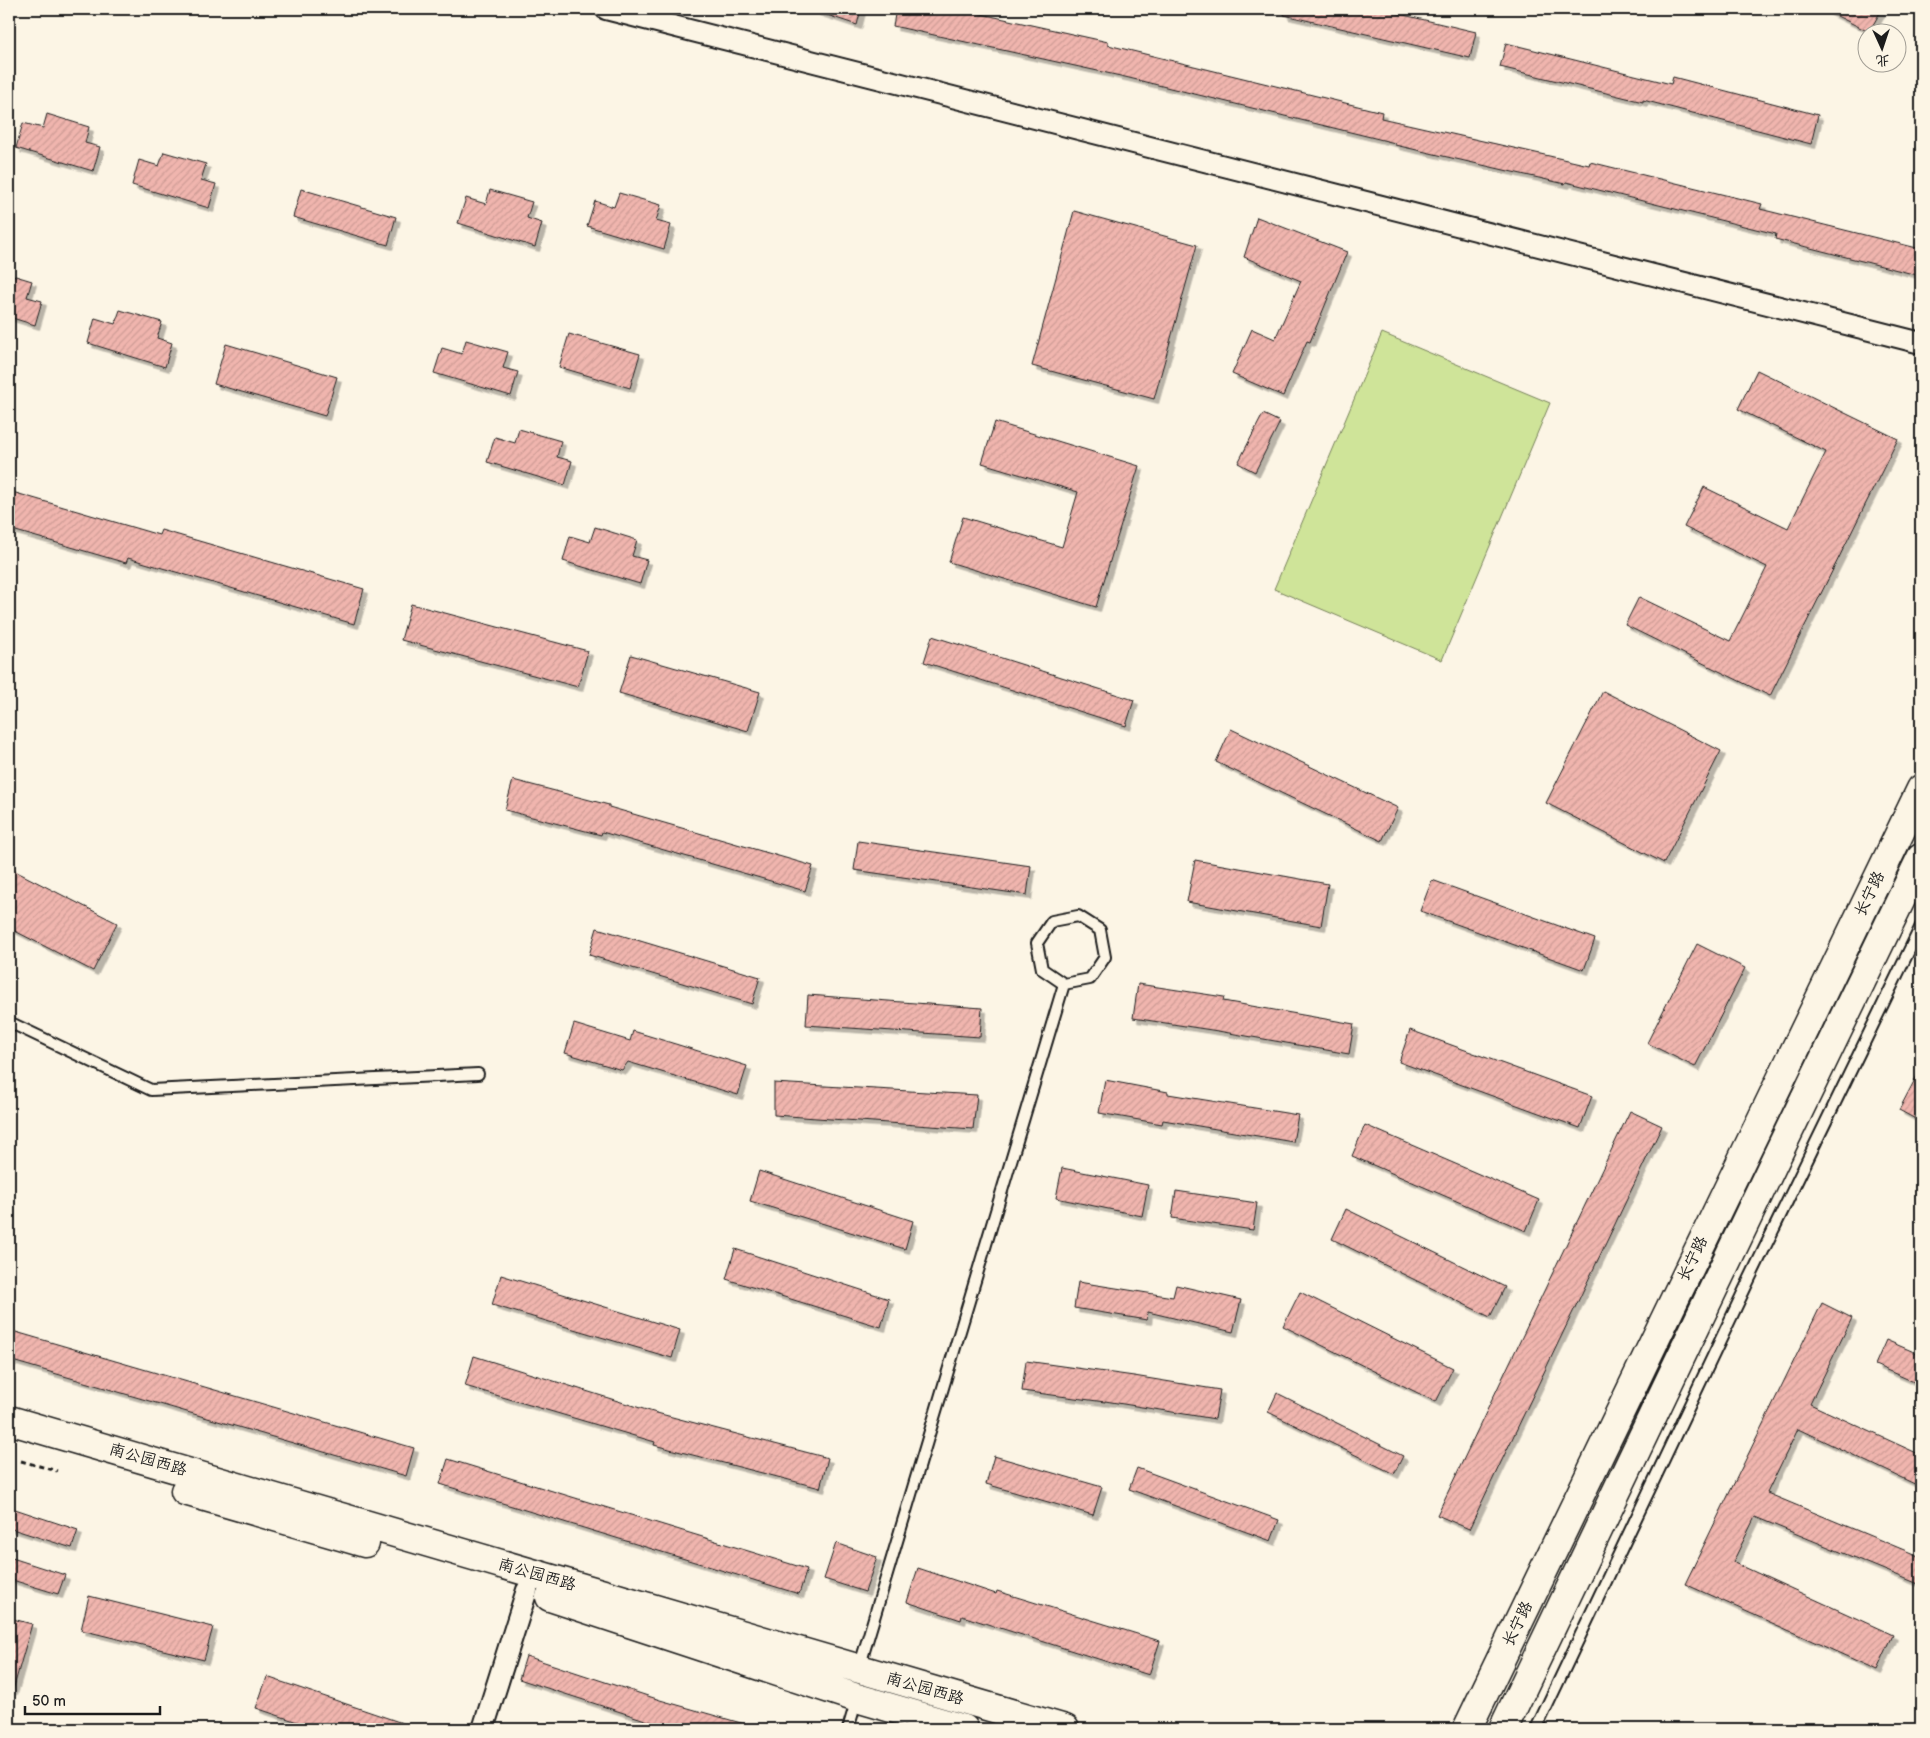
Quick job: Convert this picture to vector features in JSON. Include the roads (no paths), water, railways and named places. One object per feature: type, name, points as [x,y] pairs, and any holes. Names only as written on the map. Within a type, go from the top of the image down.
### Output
[{"type":"main road","name":"长宁路","points":[[1467,1729],[1921,789]]},
{"type":"main road","name":"长宁路","points":[[1503,1729],[1921,858]]},
{"type":"main road","name":"南公园西路","points":[[9,1420],[858,1670],[1065,1729]]},
{"type":"main road","name":"南公园西路","points":[[15,1450],[286,1521],[527,1590],[857,1698],[964,1729]]},
{"type":"street","points":[[606,9],[1921,343]]},
{"type":"street","points":[[483,1729],[527,1590]]},
{"type":"lane","points":[[1078,916],[1100,930],[1105,957],[1090,979],[1064,984],[1042,969],[1037,943],[1052,921],[1078,916]]},
{"type":"lane","points":[[1536,1729],[1745,1289],[1921,926]]},
{"type":"lane","points":[[858,1670],[1064,984]]},
{"type":"lane","points":[[9,1022],[151,1090],[478,1074]]},
{"type":"lane","points":[[848,1729],[857,1698]]}]
